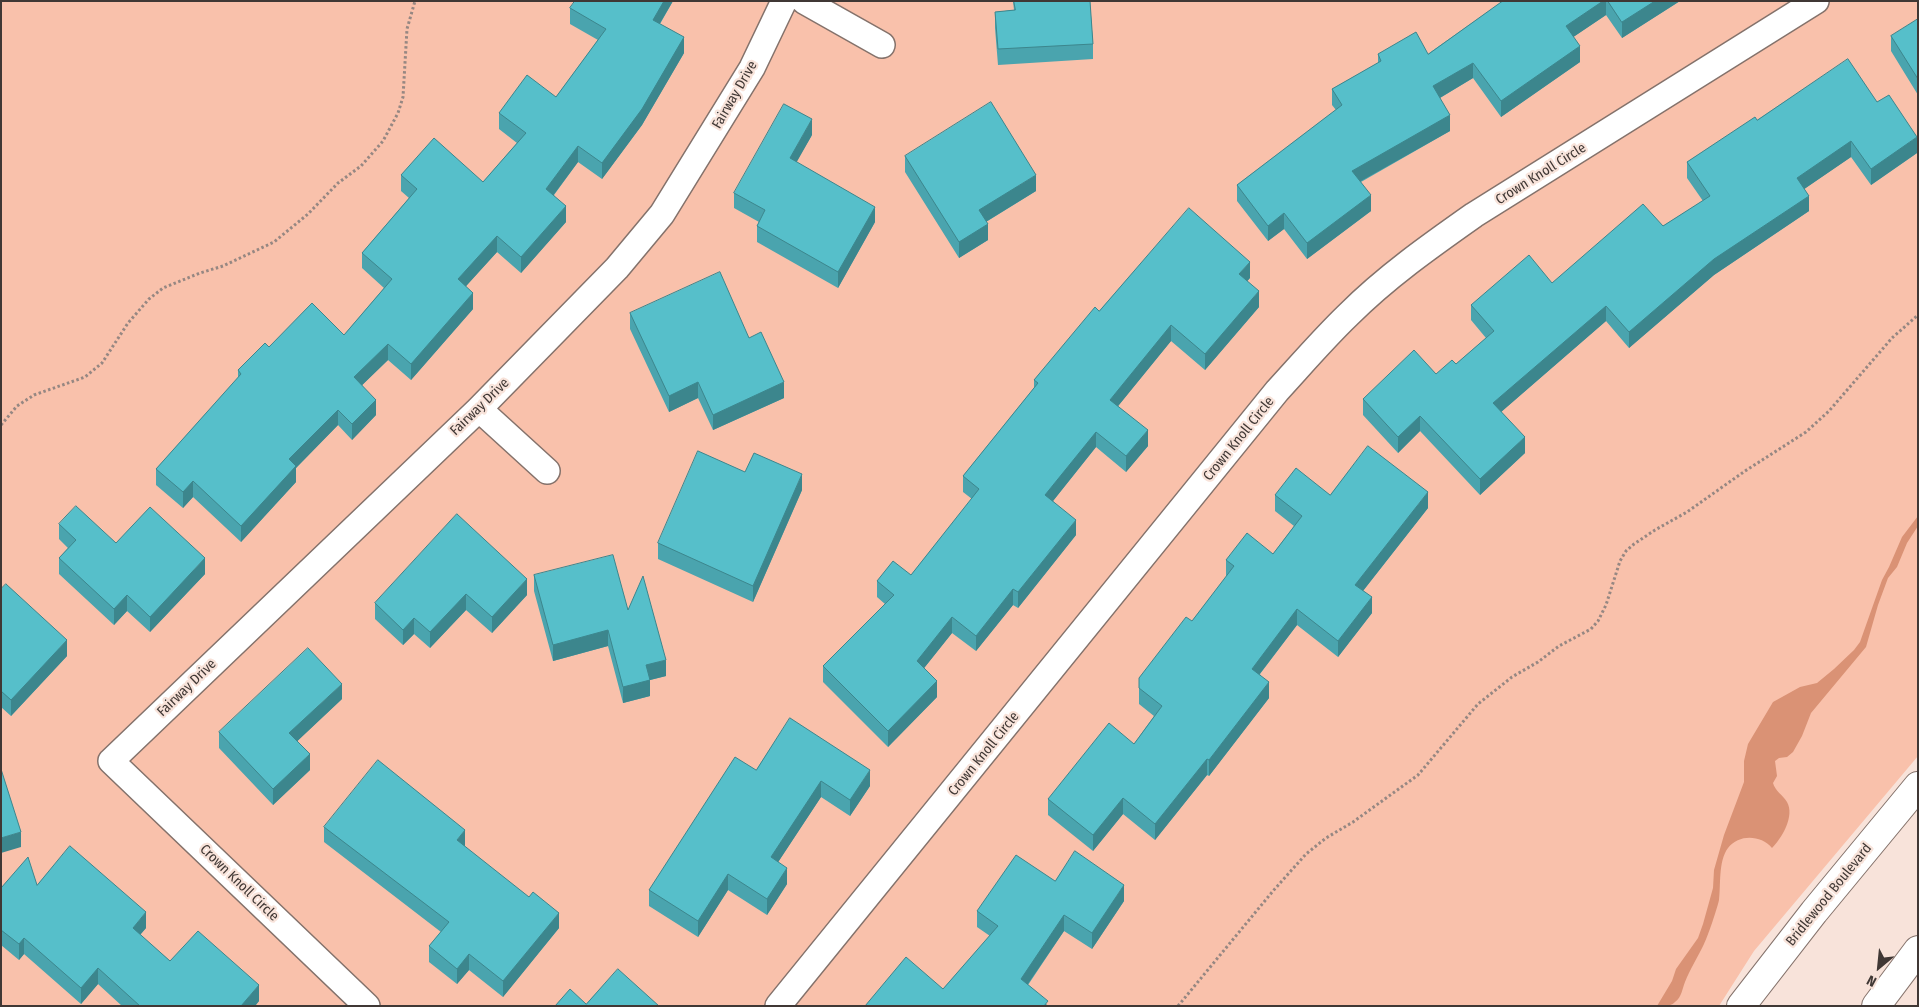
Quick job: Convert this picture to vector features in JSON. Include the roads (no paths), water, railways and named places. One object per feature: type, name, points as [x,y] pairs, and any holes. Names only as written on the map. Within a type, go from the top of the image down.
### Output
[{"type":"main road","name":"Bridlewood Boulevard","points":[[1741,1006],[1814,912],[1918,786]]},
{"type":"main road","points":[[1876,1006],[1918,950]]},
{"type":"street","name":"Fairway Drive","points":[[110,761],[479,409],[617,268],[662,214],[752,68],[784,1]]},
{"type":"street","points":[[804,1],[882,45]]},
{"type":"street","name":"Crown Knoll Circle","points":[[778,1006],[1277,391],[1348,315],[1388,279],[1474,215],[1816,1]]},
{"type":"street","points":[[479,409],[547,471]]},
{"type":"street","name":"Crown Knoll Circle","points":[[110,761],[356,1002]]}]
